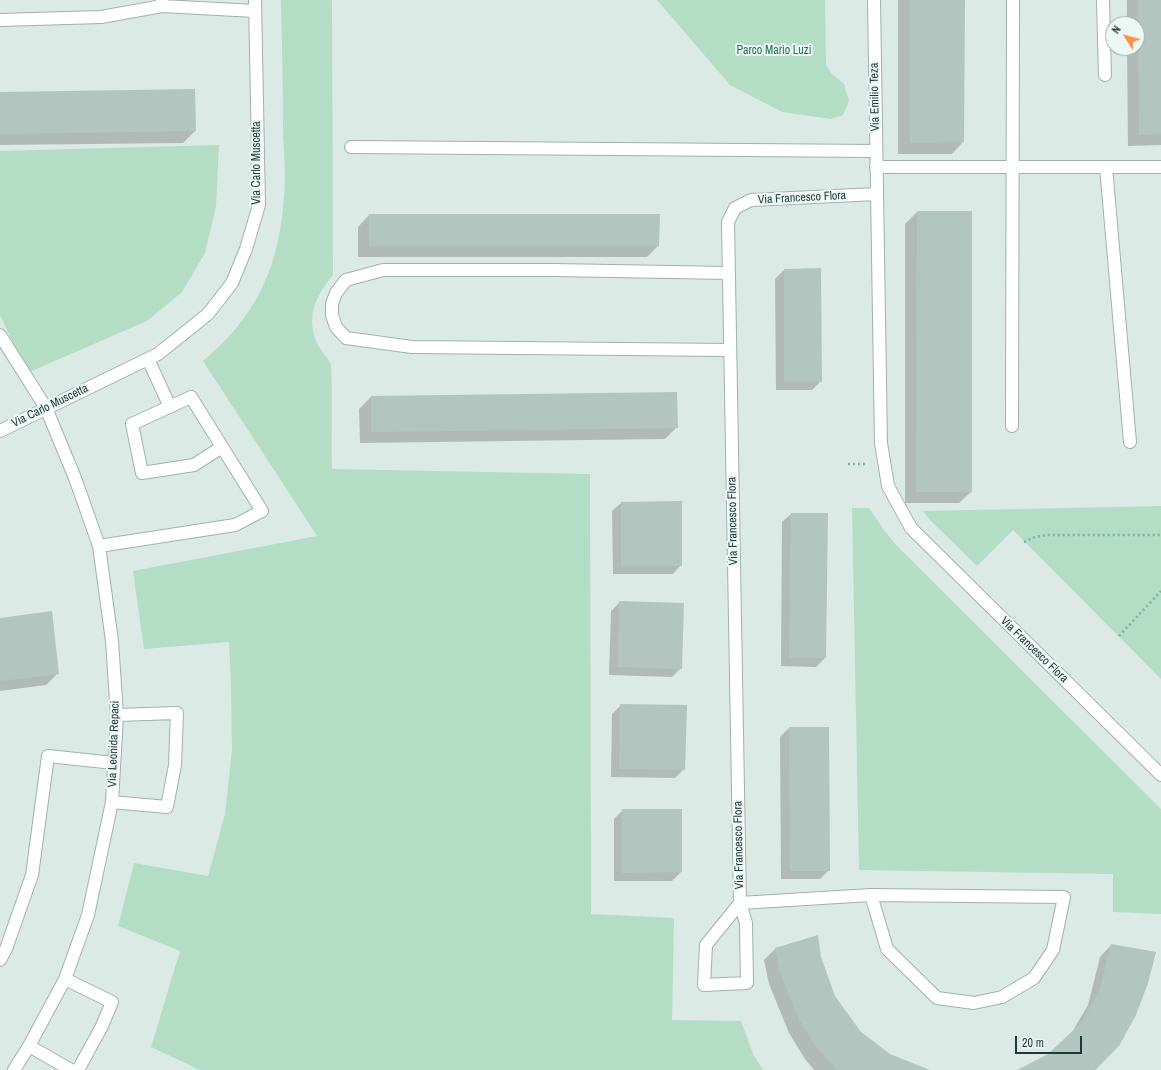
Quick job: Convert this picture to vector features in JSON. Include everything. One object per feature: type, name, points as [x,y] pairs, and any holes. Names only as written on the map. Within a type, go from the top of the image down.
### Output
[{"type":"street","name":"Via Emilio Teza","points":[[874,0],[877,194]]},
{"type":"street","points":[[1012,0],[1012,426]]},
{"type":"street","points":[[1102,0],[1104,75]]},
{"type":"street","points":[[0,20],[101,17],[162,3],[255,5]]},
{"type":"street","name":"Via Carlo Muscetta","points":[[0,431],[158,354],[208,314],[232,283],[246,249],[259,205],[255,5]]},
{"type":"street","points":[[351,147],[876,151]]},
{"type":"street","points":[[876,167],[1161,167]]},
{"type":"street","points":[[1106,167],[1130,442]]},
{"type":"street","name":"Via Francesco Flora","points":[[740,903],[706,945],[704,985],[747,983],[746,923],[740,903],[728,222],[735,208],[751,200],[877,194],[880,443],[888,486],[911,528],[1161,774]]},
{"type":"street","points":[[729,273],[554,270],[383,270],[346,280],[336,294],[332,304],[332,315],[336,327],[346,338],[412,347],[730,350]]},
{"type":"street","name":"Via Leonida Repaci","points":[[0,335],[46,408],[75,478],[99,546],[112,641],[117,715],[112,802],[88,915],[65,979],[29,1046],[14,1070]]},
{"type":"street","points":[[148,359],[170,407]]},
{"type":"street","points":[[99,546],[235,525],[262,511],[191,397],[132,424],[142,473],[194,465],[222,448]]},
{"type":"street","points":[[112,802],[167,807],[175,765],[177,713],[117,715]]},
{"type":"street","points":[[0,960],[6,949],[32,875],[48,756],[114,762]]},
{"type":"street","points":[[740,903],[872,895],[1064,897],[1053,950],[1034,978],[1002,997],[974,1003],[937,998],[887,949],[872,895]]},
{"type":"street","points":[[65,979],[112,1002],[102,1026],[78,1070]]},
{"type":"street","points":[[29,1046],[71,1070]]},
{"type":"path","points":[[1024,542],[1034,537],[1047,535],[1161,535]]},
{"type":"path","points":[[1119,636],[1161,592]]},
{"type":"green space","points":[[281,0],[332,0],[333,275],[321,291],[317,300],[312,317],[312,326],[318,345],[331,365],[332,469],[590,474],[591,914],[674,918],[672,1020],[741,1021],[754,1056],[763,1070],[200,1070],[151,1047],[180,951],[118,926],[134,863],[208,876],[225,814],[232,749],[231,684],[229,642],[144,649],[133,571],[317,536],[203,361],[222,344],[251,308],[262,288],[277,246],[285,180]]},
{"type":"green space","name":"Parco Mario Luzi","points":[[657,0],[825,0],[826,65],[832,74],[844,84],[849,101],[843,115],[831,119],[782,112],[730,85]]},
{"type":"green space","points":[[219,145],[216,206],[205,253],[182,292],[147,321],[27,373],[0,315],[0,151]]},
{"type":"green space","points":[[1161,506],[1161,679],[1013,530],[977,566],[929,519],[923,511]]},
{"type":"green space","points":[[852,508],[869,508],[896,545],[1161,809],[1161,914],[1113,912],[1113,874],[859,870]]},
{"type":"building","points":[[910,0],[965,0],[964,142],[910,143]]},
{"type":"building","points":[[1138,0],[1161,0],[1161,134],[1139,135],[1138,56],[1145,56],[1145,16],[1138,16]]},
{"type":"building","points":[[195,89],[196,131],[0,134],[0,92]]},
{"type":"building","points":[[917,211],[972,211],[972,492],[916,492]]},
{"type":"building","points":[[369,214],[660,214],[659,246],[369,246]]},
{"type":"building","points":[[821,268],[822,382],[784,382],[784,269]]},
{"type":"building","points":[[677,392],[678,428],[371,432],[371,396]]},
{"type":"building","points":[[682,501],[682,566],[621,566],[621,502]]},
{"type":"building","points":[[791,513],[828,513],[826,658],[789,658]]},
{"type":"building","points":[[619,601],[684,603],[682,669],[618,667]]},
{"type":"building","points":[[52,611],[59,674],[0,681],[0,618]]},
{"type":"building","points":[[620,704],[687,705],[685,770],[619,769]]},
{"type":"building","points":[[789,727],[829,727],[830,871],[790,871]]},
{"type":"building","points":[[622,809],[682,809],[682,872],[622,873]]},
{"type":"building","points":[[818,935],[821,957],[835,996],[861,1032],[890,1054],[930,1070],[837,1070],[816,1047],[800,1021],[788,993],[780,972],[775,948]]},
{"type":"building","points":[[1111,944],[1156,952],[1148,983],[1136,1015],[1119,1046],[1095,1070],[1017,1070],[1048,1054],[1080,1024],[1099,992]]}]
